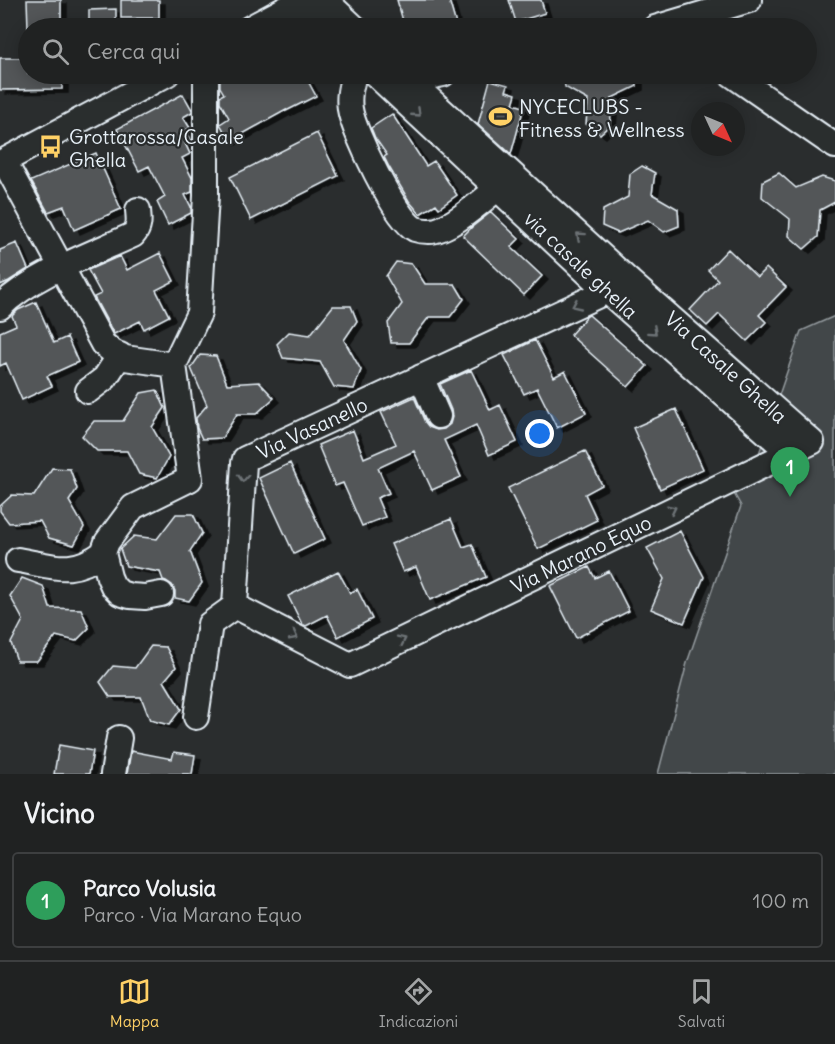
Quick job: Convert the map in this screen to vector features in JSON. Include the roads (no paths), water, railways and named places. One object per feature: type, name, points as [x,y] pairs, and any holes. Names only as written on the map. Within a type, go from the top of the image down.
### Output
[{"type":"street","points":[[325,0],[344,18]]},
{"type":"street","points":[[693,18],[749,0]]},
{"type":"street","points":[[269,18],[300,1],[316,18]]},
{"type":"street","points":[[148,84],[2,162],[103,344],[125,358],[174,364]]},
{"type":"street","points":[[18,560],[65,568],[90,563],[105,548],[133,507],[190,479],[174,364],[199,313],[206,196],[206,84]]},
{"type":"street","points":[[351,84],[348,93],[350,112],[370,162],[402,218],[414,228],[431,232],[450,224],[498,189]]},
{"type":"street","name":"via casale ghella","points":[[398,84],[498,189],[607,291],[790,453]]},
{"type":"street","name":"Via Casale Ghella","points":[[399,84],[629,281],[812,442]]},
{"type":"street","points":[[745,84],[835,146]]},
{"type":"street","points":[[0,307],[21,290],[62,267],[133,235],[139,224],[138,210]]},
{"type":"street","name":"Via Vasanello","points":[[235,606],[245,459],[629,281]]},
{"type":"street","points":[[88,391],[105,378],[120,355]]},
{"type":"street","points":[[421,377],[438,416]]},
{"type":"street","name":"Via Marano Equo","points":[[235,606],[350,665],[812,442]]},
{"type":"street","points":[[105,548],[109,577],[113,586],[120,593],[145,597],[161,594]]},
{"type":"street","points":[[196,717],[210,624],[235,606]]},
{"type":"street","points":[[113,774],[119,738]]},
{"type":"place","name":"NYCECLUBS - Fitness & Wellness","points":[[501,117]]},
{"type":"place","name":"Grottarossa/Casale Ghella","points":[[51,147]]},
{"type":"place","name":"Parco Volusia","points":[[790,497]]}]
